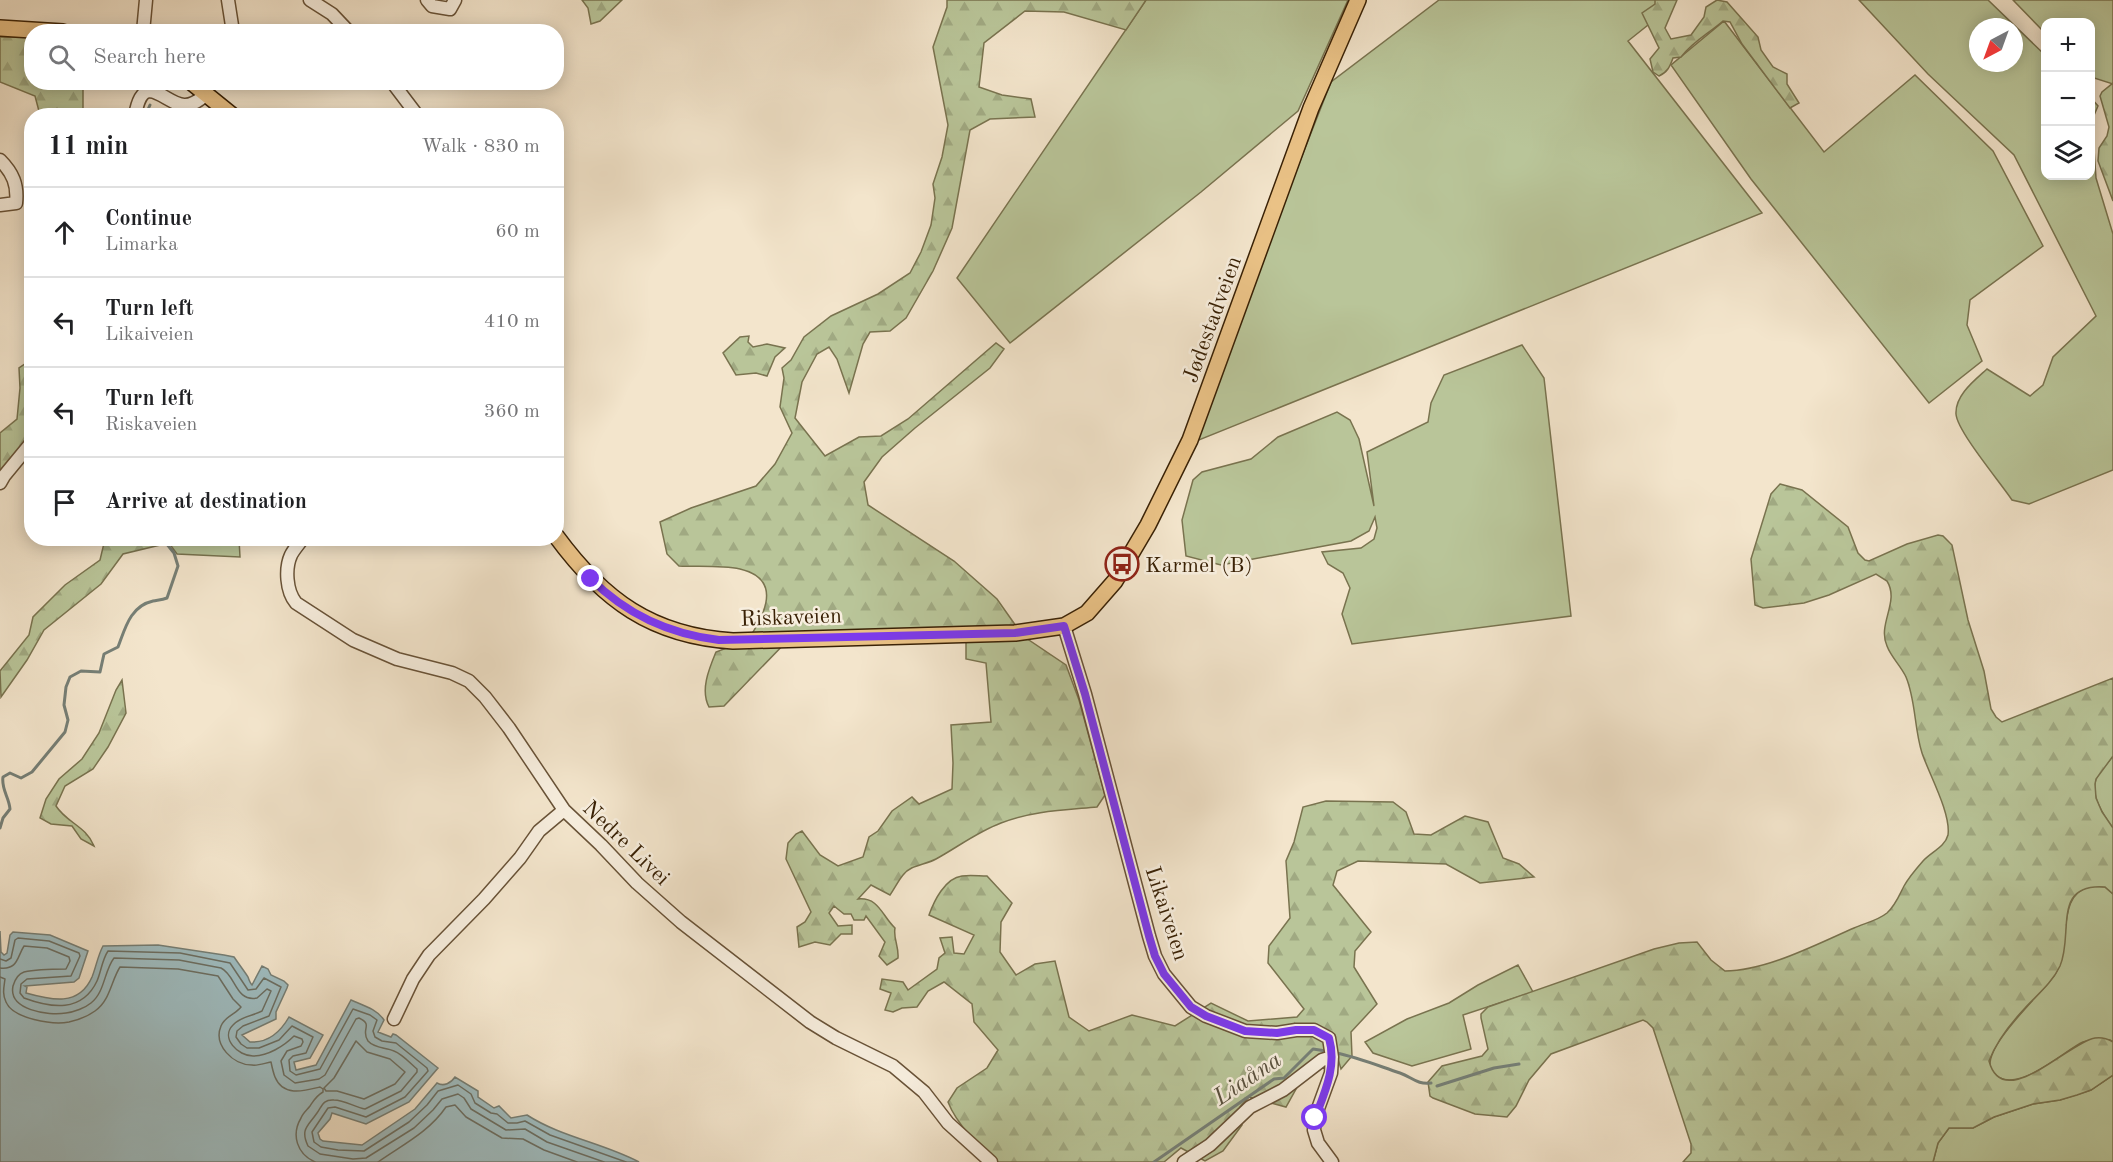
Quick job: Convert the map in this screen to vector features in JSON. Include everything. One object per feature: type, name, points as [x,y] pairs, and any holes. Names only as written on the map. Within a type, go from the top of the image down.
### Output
[{"type":"main road","name":"Jødestadveien","points":[[1064,626],[1087,613],[1115,581],[1135,550],[1173,478],[1197,423],[1311,108],[1358,0]]},
{"type":"main road","points":[[0,28],[24,30]]},
{"type":"main road","points":[[202,90],[224,108]]},
{"type":"main road","name":"Riskaveien","points":[[564,546],[591,579],[625,608],[669,630],[707,639],[733,641],[1015,633],[1064,626]]},
{"type":"street","points":[[228,0],[232,24]]},
{"type":"street","points":[[310,0],[332,14],[341,24]]},
{"type":"street","points":[[427,0],[432,6],[450,9],[455,0]]},
{"type":"street","points":[[137,24],[145,6]]},
{"type":"street","points":[[144,24],[145,6]]},
{"type":"street","points":[[398,90],[412,108]]},
{"type":"street","points":[[137,108],[143,95],[150,91],[158,92],[183,106],[192,104],[207,94]]},
{"type":"street","points":[[0,160],[10,170],[16,184],[16,203],[0,205]]},
{"type":"street","points":[[0,483],[24,452]]},
{"type":"street","name":"Nedre Livei","points":[[297,546],[292,553],[289,565],[289,587],[291,597],[296,603],[353,640],[397,659],[452,673],[469,681],[485,697],[509,728],[564,810],[660,903],[793,1009],[836,1038],[893,1066],[913,1082],[948,1123],[991,1162]]},
{"type":"street","name":"Likaiveien","points":[[1064,626],[1085,694],[1149,936],[1164,974],[1191,1007],[1206,1016],[1231,1027],[1256,1033],[1314,1030],[1329,1038],[1332,1057]]},
{"type":"street","points":[[394,1019],[413,979],[429,955],[484,899],[520,858],[538,831],[564,810]]},
{"type":"street","points":[[1184,1162],[1210,1145],[1250,1107],[1283,1090],[1322,1060],[1332,1057],[1330,1073],[1315,1118],[1314,1130],[1318,1143],[1332,1162]]},
{"type":"green space","points":[[582,0],[622,0],[600,21],[591,24],[588,8]]},
{"type":"green space","points":[[947,0],[1146,0],[1126,30],[1064,12],[1025,11],[984,43],[979,87],[1002,95],[1031,99],[1035,117],[990,119],[970,130],[952,228],[933,271],[906,318],[890,331],[870,332],[863,344],[849,393],[837,359],[829,347],[817,354],[802,382],[795,418],[825,456],[859,437],[881,436],[908,419],[996,343],[1004,349],[990,368],[882,457],[864,482],[868,505],[954,561],[997,599],[1023,636],[1066,665],[1079,700],[1105,795],[1097,807],[1036,813],[992,827],[936,859],[910,869],[901,877],[890,895],[871,885],[858,899],[865,899],[876,904],[895,928],[898,958],[887,965],[879,956],[885,942],[866,916],[864,920],[854,920],[851,914],[844,914],[834,906],[829,913],[838,926],[852,925],[852,934],[841,934],[830,945],[815,942],[799,947],[797,927],[805,922],[811,912],[786,859],[788,843],[802,831],[820,855],[838,866],[863,857],[869,837],[878,831],[892,811],[912,797],[919,804],[952,789],[951,725],[991,722],[986,663],[966,659],[966,629],[790,638],[724,706],[709,707],[705,687],[716,652],[729,647],[743,647],[757,626],[766,603],[766,592],[763,582],[754,574],[740,569],[679,566],[667,554],[660,522],[691,508],[756,486],[775,464],[792,433],[780,407],[784,378],[782,368],[791,360],[804,337],[831,316],[878,294],[910,273],[931,225],[935,198],[933,184],[942,157],[948,125],[933,47],[947,7]]},
{"type":"green space","points":[[1146,0],[1348,0],[1298,111],[1201,192],[1010,343],[957,278]]},
{"type":"green space","points":[[1439,0],[1657,0],[1663,13],[1628,41],[1762,213],[1189,444],[1331,82]]},
{"type":"green space","points":[[1655,0],[1677,0],[1665,28],[1671,39],[1691,35],[1704,17],[1706,7],[1717,0],[1727,2],[1758,37],[1761,50],[1773,67],[1787,74],[1787,84],[1799,103],[1790,108],[1742,44],[1730,22],[1723,21],[1681,57],[1673,58],[1668,68],[1659,76],[1653,72],[1650,59],[1659,48],[1642,13],[1655,4]]},
{"type":"green space","points":[[1859,0],[1988,0],[2007,18],[1969,18],[1969,72],[2023,72],[2023,34],[2041,51],[2041,180],[2095,180],[2095,164],[2096,178],[2113,234],[2113,470],[2029,504],[2012,500],[1971,444],[1958,422],[1956,414],[1959,400],[1967,388],[1987,369],[2030,396],[2043,385],[2053,357],[2096,316],[2014,155],[1928,74]]},
{"type":"green space","points":[[2013,0],[2113,0],[2113,84],[2095,78],[2095,18],[2041,18],[2041,29]]},
{"type":"green space","points":[[1724,21],[1824,152],[1915,75],[1993,151],[2043,246],[1970,300],[1967,325],[1982,361],[1929,403],[1751,179],[1671,65]]},
{"type":"green space","points":[[0,37],[24,37],[24,90],[83,90],[83,108],[38,108],[35,96],[0,82]]},
{"type":"green space","points":[[2113,83],[2113,201],[2098,161],[2099,148],[2107,136],[2109,127],[2100,96]]},
{"type":"green space","points":[[749,336],[748,342],[753,347],[767,344],[785,348],[775,357],[767,376],[756,373],[736,375],[723,353],[740,337]]},
{"type":"green space","points":[[1522,345],[1544,378],[1571,616],[1352,644],[1342,614],[1350,588],[1343,573],[1328,564],[1322,552],[1361,548],[1374,539],[1377,528],[1375,517],[1369,531],[1351,541],[1221,565],[1186,556],[1182,520],[1193,480],[1202,472],[1251,459],[1278,437],[1337,412],[1350,420],[1359,439],[1374,506],[1367,452],[1428,422],[1431,403],[1444,375]]},
{"type":"green space","points":[[24,365],[24,442],[0,475],[0,433],[17,419],[19,368]]},
{"type":"green space","points":[[1780,484],[1802,490],[1848,527],[1858,553],[1865,560],[1869,561],[1907,544],[1938,535],[1943,536],[1952,545],[1968,620],[1984,671],[1991,709],[2002,722],[2113,678],[2113,756],[2096,779],[2095,784],[2096,798],[2113,828],[2113,894],[2105,887],[2088,888],[2077,893],[2068,913],[2064,953],[2057,972],[2009,1026],[1989,1061],[1997,1075],[2008,1080],[2022,1078],[2038,1071],[2084,1042],[2102,1038],[2113,1042],[2113,1075],[2091,1090],[2077,1095],[2033,1104],[1994,1117],[1973,1128],[1949,1128],[1938,1143],[1933,1162],[1683,1162],[1691,1153],[1691,1144],[1653,1028],[1643,1020],[1551,1054],[1529,1080],[1516,1106],[1507,1117],[1475,1114],[1433,1098],[1430,1096],[1428,1082],[1442,1066],[1482,1056],[1488,1049],[1481,1014],[1488,1007],[1654,949],[1679,943],[1697,942],[1711,960],[1725,971],[1757,967],[1791,956],[1887,913],[1895,904],[1913,873],[1946,839],[1948,826],[1946,816],[1922,753],[1909,686],[1885,638],[1891,597],[1887,581],[1876,574],[1829,595],[1804,603],[1763,608],[1755,605],[1751,559],[1771,494]]},
{"type":"green space","points":[[103,546],[156,546],[123,554],[101,584],[44,630],[27,660],[1,697],[0,671],[29,635],[33,617],[65,585],[100,560]]},
{"type":"green space","points":[[171,546],[239,546],[240,557],[177,554]]},
{"type":"green space","points":[[122,680],[126,713],[93,769],[65,786],[56,806],[65,817],[91,839],[94,846],[81,839],[72,826],[51,824],[40,818],[46,799],[59,779],[82,759],[99,733]]},
{"type":"green space","points":[[2113,756],[2113,828],[2096,799],[2095,785],[2099,773]]},
{"type":"green space","points":[[1326,801],[1393,802],[1406,812],[1414,834],[1431,835],[1465,816],[1488,822],[1503,858],[1519,864],[1534,877],[1480,883],[1446,864],[1358,861],[1337,871],[1333,885],[1371,932],[1355,951],[1354,967],[1377,1004],[1351,1032],[1352,1056],[1341,1069],[1335,1049],[1305,1073],[1286,1107],[1249,1097],[1240,1107],[1242,1125],[1223,1151],[1205,1161],[1181,1148],[1164,1162],[997,1162],[976,1142],[957,1119],[948,1102],[957,1088],[987,1068],[998,1050],[974,1022],[972,1004],[944,982],[928,991],[917,1007],[902,1008],[893,1012],[885,1010],[891,993],[880,989],[882,979],[903,982],[908,990],[937,969],[939,958],[945,953],[940,938],[952,937],[954,953],[964,954],[974,935],[929,915],[937,897],[950,881],[962,876],[987,876],[1012,903],[1001,922],[1000,952],[1016,975],[1035,964],[1055,961],[1069,1017],[1089,1031],[1132,1015],[1175,1026],[1211,1003],[1248,1021],[1297,1017],[1304,1009],[1268,963],[1269,946],[1290,918],[1286,861],[1294,842],[1303,807]]},
{"type":"green space","points":[[2092,886],[2105,887],[2113,894],[2113,1042],[2089,1040],[2074,1047],[2038,1071],[2012,1080],[2001,1078],[1992,1071],[1990,1062],[1994,1050],[2013,1022],[2054,976],[2060,964],[2068,911],[2072,900],[2080,891]]},
{"type":"green space","points":[[1518,965],[1533,992],[1463,1015],[1471,1049],[1412,1066],[1373,1053],[1365,1042],[1407,1019],[1449,1003]]},
{"type":"green space","points":[[2113,1075],[2113,1162],[1933,1162],[1938,1143],[1949,1128],[1973,1128],[1994,1117],[2033,1104],[2060,1100],[2091,1090]]},
{"type":"water","points":[[0,931],[1,952],[4,955],[7,953],[10,935],[13,932],[50,935],[88,951],[79,978],[74,982],[25,986],[27,987],[26,993],[45,998],[63,999],[80,993],[92,977],[103,946],[158,945],[234,957],[252,985],[262,966],[268,969],[271,975],[288,985],[276,1012],[276,1019],[242,1035],[250,1042],[263,1040],[278,1031],[289,1017],[323,1035],[310,1058],[294,1062],[296,1070],[316,1065],[351,1000],[373,1010],[384,1020],[378,1032],[391,1037],[393,1034],[396,1035],[438,1068],[409,1102],[366,1124],[332,1113],[330,1119],[318,1133],[323,1141],[362,1145],[415,1109],[437,1083],[447,1084],[455,1077],[478,1091],[478,1097],[494,1108],[499,1106],[511,1118],[527,1115],[554,1129],[639,1162],[0,1162]]},
{"type":"waterway","points":[[0,828],[3,818],[10,809],[3,777],[10,773],[21,778],[32,772],[65,732],[68,720],[64,705],[66,687],[70,677],[81,671],[100,672],[104,654],[118,647],[134,613],[145,604],[167,598],[178,566],[174,553],[168,546]]},
{"type":"waterway","name":"Liaåna","points":[[1154,1162],[1274,1079],[1284,1078],[1313,1049],[1326,1051]]},
{"type":"waterway","name":"Liaåna","points":[[1336,1053],[1400,1073],[1418,1082],[1431,1083]]},
{"type":"waterway","name":"Liaåna","points":[[1437,1086],[1494,1068],[1519,1064]]},
{"type":"place","name":"Karmel (B)","points":[[1122,564]]},
{"type":"route","points":[[591,579],[625,608],[645,619],[669,630],[707,639],[733,641],[1015,633],[1064,626],[1085,694],[1149,936],[1164,974],[1191,1007],[1231,1027],[1256,1033],[1314,1030],[1329,1038],[1332,1057],[1330,1073],[1315,1118]]}]
